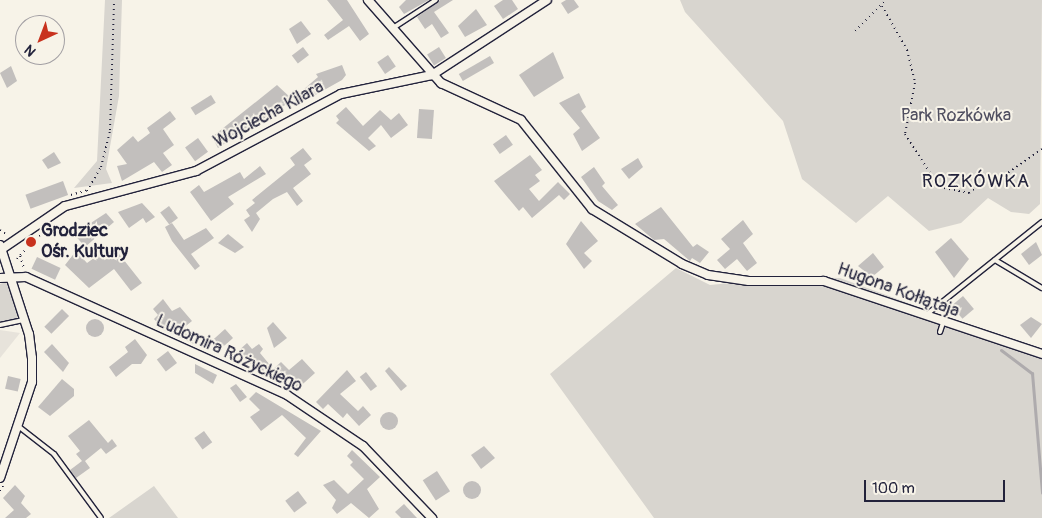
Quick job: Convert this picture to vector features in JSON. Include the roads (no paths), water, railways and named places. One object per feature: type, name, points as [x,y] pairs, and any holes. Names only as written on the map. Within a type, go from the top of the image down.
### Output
[{"type":"street","name":"Hugona Kołłątaja","points":[[368,0],[432,75],[521,120],[592,209],[682,264],[708,276],[749,281],[824,281],[943,323],[1042,354]]},
{"type":"street","name":"Wojciecha Kilara","points":[[1,247],[87,194],[196,171],[341,94],[432,75],[546,0]]},
{"type":"street","points":[[1,247],[24,320],[32,382],[17,426],[2,481]]},
{"type":"street","points":[[0,278],[11,275]]},
{"type":"street","name":"Ludomira Różyckiego","points":[[11,275],[26,277],[287,395],[363,446],[432,518]]},
{"type":"lane","points":[[393,28],[436,0]]},
{"type":"lane","points":[[924,316],[1042,222]]},
{"type":"lane","points":[[995,260],[1042,288]]},
{"type":"lane","points":[[0,325],[24,320]]},
{"type":"lane","points":[[940,332],[943,323]]},
{"type":"lane","points":[[17,426],[54,454],[101,518]]},
{"type":"waterway","points":[[1001,350],[1032,373],[1042,493]]},
{"type":"place","name":"Grodziec Ośr. Kultury","points":[[31,242]]},
{"type":"district","name":"ROZKÓWKA","points":[[976,182]]},
{"type":"park label","name":"Park Rozkówka","points":[[956,116]]}]
